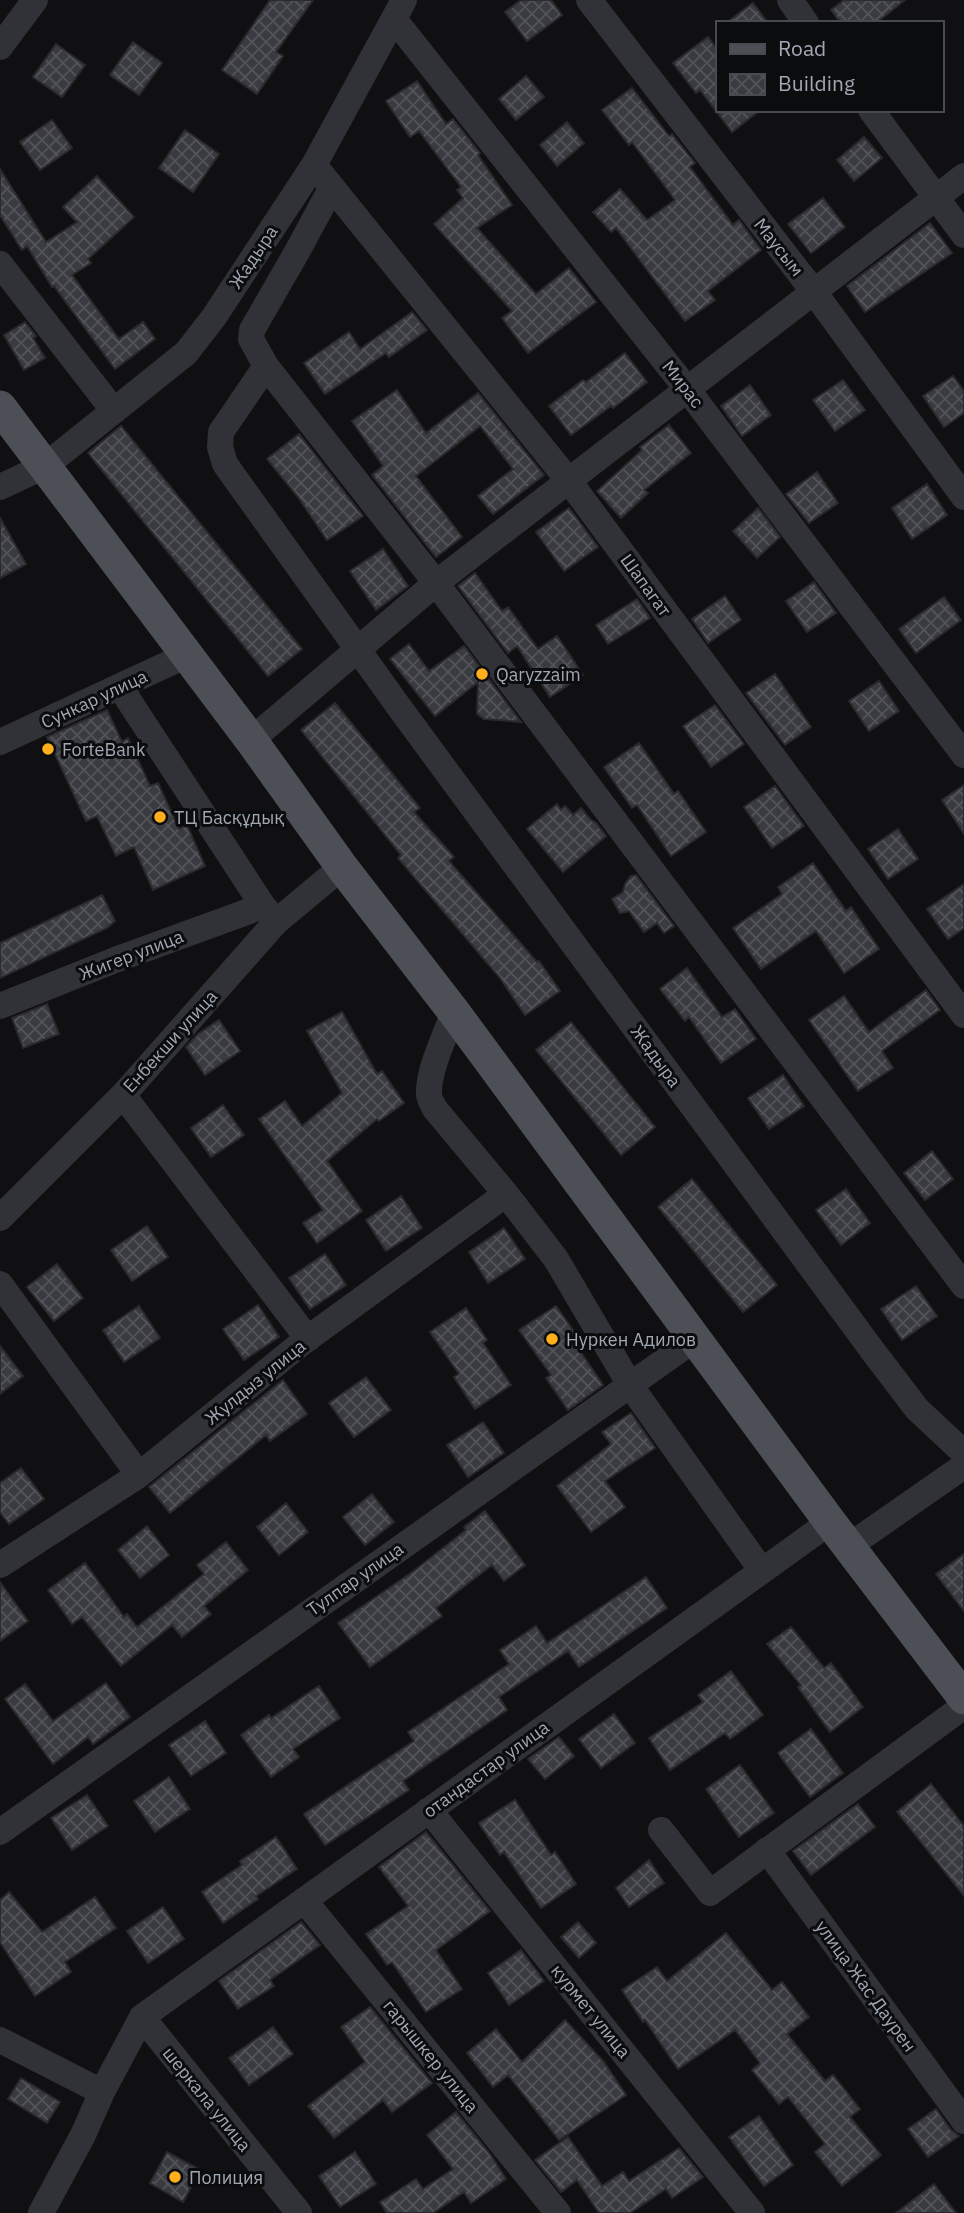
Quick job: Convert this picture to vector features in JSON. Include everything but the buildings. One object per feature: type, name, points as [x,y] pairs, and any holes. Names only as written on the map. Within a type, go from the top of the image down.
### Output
[{"type":"main road","points":[[0,407],[964,1698]]},
{"type":"street","points":[[0,47],[36,0]]},
{"type":"street","name":"Маусым","points":[[589,0],[814,292],[964,497]]},
{"type":"street","points":[[790,0],[805,21]]},
{"type":"street","name":"Жадыра","points":[[0,487],[45,466],[186,353],[214,317],[314,165],[399,9]]},
{"type":"street","name":"Мирас","points":[[399,9],[964,755]]},
{"type":"street","points":[[872,112],[964,235]]},
{"type":"street","name":"Шапагат","points":[[314,165],[569,481],[964,1015]]},
{"type":"street","points":[[251,740],[436,583],[964,176]]},
{"type":"street","points":[[332,187],[252,330],[251,340],[265,366],[436,583],[964,1286]]},
{"type":"street","points":[[0,264],[114,411]]},
{"type":"street","name":"Жадыра","points":[[265,366],[221,432],[220,447],[225,464],[358,650],[872,1350],[917,1409],[964,1453]]},
{"type":"street","name":"Сункар улица","points":[[0,742],[187,655]]},
{"type":"street","points":[[120,687],[270,914]]},
{"type":"street","name":"Енбекши улица","points":[[0,1218],[122,1095],[270,914],[342,867]]},
{"type":"street","name":"Жигер улица","points":[[0,1006],[127,956],[270,914]]},
{"type":"street","points":[[454,1012],[433,1070],[429,1095],[435,1109],[556,1259],[630,1385],[762,1571]]},
{"type":"street","points":[[122,1095],[308,1339]]},
{"type":"street","name":"Жулдыз улица","points":[[0,1565],[139,1475],[308,1339],[506,1194]]},
{"type":"street","points":[[0,1284],[139,1475]]},
{"type":"street","name":"Тулпар улица","points":[[5,1819],[695,1339]]},
{"type":"street","name":"отандастар улица","points":[[142,2017],[762,1571],[839,1534],[964,1466]]},
{"type":"street","points":[[661,1830],[710,1893],[964,1706]]},
{"type":"street","name":"курмет улица","points":[[429,1810],[752,2213]]},
{"type":"street","name":"улица Жас Даурен","points":[[767,1850],[964,2121]]},
{"type":"street","name":"гарышкер улица","points":[[304,1900],[558,2213]]},
{"type":"street","points":[[41,2213],[142,2017]]},
{"type":"street","name":"шеркала улица","points":[[142,2017],[299,2213]]},
{"type":"street","points":[[0,2040],[102,2092]]},
{"type":"place","name":"Qaryzzaim","points":[[482,674]]},
{"type":"place","name":"ForteBank","points":[[48,749]]},
{"type":"place","name":"ТЦ Басқұдық","points":[[160,817]]},
{"type":"place","name":"Нуркен Адилов","points":[[552,1339]]},
{"type":"place","name":"Полиция","points":[[175,2177]]}]
